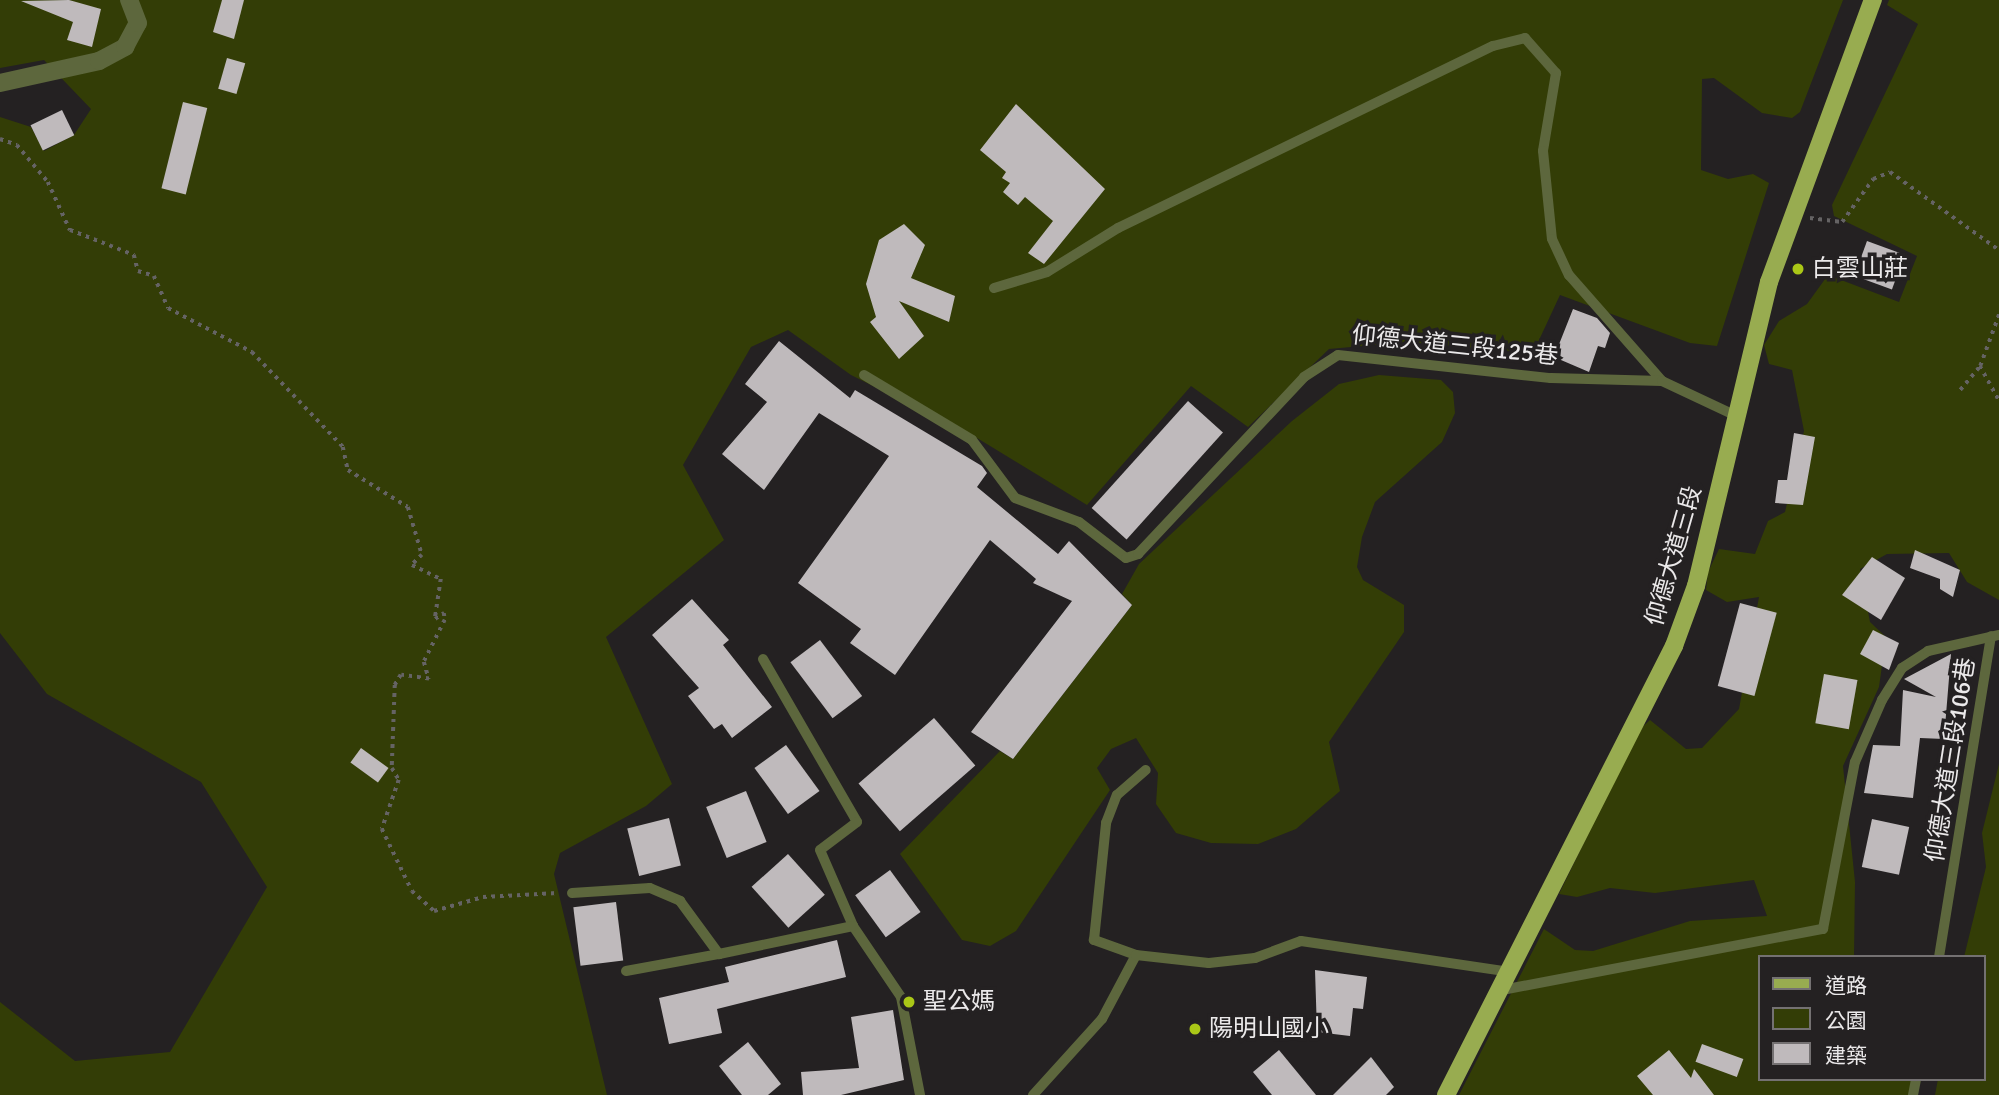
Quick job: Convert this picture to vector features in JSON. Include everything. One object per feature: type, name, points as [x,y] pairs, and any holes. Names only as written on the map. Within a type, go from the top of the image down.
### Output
[{"type":"main road","name":"仰德大道三段","points":[[1446,1095],[1502,990],[1674,646],[1696,586],[1732,414],[1795,212],[1873,0]]},
{"type":"street","points":[[0,83],[99,61],[125,47],[138,23],[130,0]]},
{"type":"lane","points":[[994,288],[1046,272],[1130,222],[1493,46],[1525,38],[1556,73],[1543,151],[1552,239],[1569,275],[1662,381]]},
{"type":"lane","name":"仰德大道三段125巷","points":[[864,375],[972,440],[1015,498],[1079,522],[1126,558],[1138,554],[1304,377],[1338,355],[1551,378],[1662,381],[1732,414]]},
{"type":"lane","name":"仰德大道三段106巷","points":[[1502,990],[1823,929],[1855,762],[1882,700],[1902,668],[1928,651],[1995,636],[1939,955]]},
{"type":"lane","points":[[764,659],[857,822],[820,850],[853,926],[901,997],[920,1095]]},
{"type":"lane","points":[[1146,770],[1116,795],[1106,822],[1094,940],[1136,955],[1221,962],[1255,958],[1301,940],[1510,972]]},
{"type":"lane","points":[[572,893],[650,888],[680,901],[719,954]]},
{"type":"lane","points":[[626,971],[853,926]]},
{"type":"lane","points":[[1033,1095],[1102,1019],[1136,955]]},
{"type":"path","points":[[0,139],[17,145],[48,183],[70,230],[134,255],[138,271],[154,276],[168,308],[271,368],[343,447],[348,470],[408,507],[422,555],[412,565],[441,579],[435,620],[444,613],[446,620],[424,662],[429,679],[401,675],[395,685],[392,768],[399,780],[382,829],[412,891],[434,911],[483,897],[572,893]]},
{"type":"path","points":[[1795,212],[1830,225],[1842,222],[1880,174],[1900,177],[1999,250]]},
{"type":"path","points":[[1960,390],[1979,366],[1999,314]]},
{"type":"path","points":[[1979,366],[1999,400]]},
{"type":"green space","points":[[0,0],[1843,0],[1800,112],[1792,118],[1762,113],[1714,78],[1702,79],[1701,170],[1728,179],[1753,174],[1769,183],[1717,346],[1690,343],[1560,295],[1533,353],[1407,342],[1329,349],[1248,427],[1191,386],[1087,505],[977,438],[851,375],[788,330],[751,347],[683,465],[724,540],[606,637],[672,784],[646,806],[560,853],[554,874],[607,1095],[0,1095],[0,1002],[75,1061],[170,1052],[267,887],[201,782],[47,694],[0,633],[0,117],[31,127],[44,151],[74,135],[91,109],[44,60],[0,68]]},
{"type":"green space","points":[[1889,0],[1999,0],[1999,600],[1967,582],[1949,553],[1887,554],[1860,569],[1870,622],[1886,637],[1879,687],[1843,766],[1855,882],[1854,955],[1758,955],[1758,1081],[1915,1081],[1911,1095],[1459,1095],[1544,929],[1575,950],[1593,951],[1690,921],[1767,916],[1754,880],[1655,893],[1610,888],[1577,897],[1559,894],[1639,730],[1650,720],[1686,749],[1702,748],[1739,709],[1759,597],[1727,602],[1706,590],[1708,572],[1719,549],[1755,554],[1768,521],[1785,512],[1804,431],[1792,370],[1769,364],[1764,345],[1779,321],[1807,304],[1828,275],[1899,302],[1917,256],[1834,216],[1832,205],[1918,24],[1887,5]]},
{"type":"green space","points":[[1379,375],[1441,380],[1453,392],[1455,413],[1442,442],[1375,502],[1362,537],[1357,567],[1363,580],[1404,605],[1404,632],[1329,742],[1340,791],[1296,829],[1258,844],[1211,843],[1176,833],[1156,804],[1158,773],[1136,738],[1111,749],[1097,768],[1110,790],[1016,931],[990,946],[962,940],[900,854],[1000,751],[1013,759],[1132,605],[1122,594],[1139,564],[1292,421],[1339,384]]},
{"type":"green space","points":[[1999,764],[1999,1095],[1935,1095],[1938,1081],[1985,1081],[1985,955],[1964,955],[1986,867],[1982,833]]},
{"type":"building","points":[[69,0],[101,9],[92,47],[67,40],[73,22],[21,1]]},
{"type":"building","points":[[222,0],[244,0],[234,39],[213,32]]},
{"type":"building","points":[[227,58],[245,63],[236,94],[218,89]]},
{"type":"building","points":[[183,102],[207,108],[186,194],[161,188]]},
{"type":"building","points":[[1016,104],[1105,189],[1044,264],[1028,253],[1053,221],[1025,197],[1018,205],[1003,192],[1010,183],[1002,178],[1006,172],[980,150]]},
{"type":"building","points":[[62,110],[74,135],[43,151],[31,125]]},
{"type":"building","points":[[904,224],[925,245],[911,278],[955,296],[949,322],[899,301],[924,336],[899,359],[870,322],[876,317],[866,284],[879,240]]},
{"type":"building","points":[[1867,241],[1905,255],[1892,289],[1854,276]]},
{"type":"building","points":[[1573,309],[1597,318],[1610,333],[1605,348],[1598,346],[1589,372],[1554,357]]},
{"type":"building","points":[[779,341],[850,398],[855,390],[982,466],[987,473],[977,487],[1058,554],[1069,541],[1132,605],[1013,759],[971,732],[1072,601],[1033,583],[1036,579],[990,540],[895,675],[850,643],[861,629],[798,583],[889,456],[819,413],[764,490],[722,454],[767,402],[745,384]]},
{"type":"building","points":[[1188,401],[1223,432],[1127,539],[1092,508]]},
{"type":"building","points":[[1794,433],[1815,437],[1803,505],[1775,503],[1778,480],[1787,480]]},
{"type":"building","points":[[1915,550],[1960,570],[1953,597],[1940,589],[1940,579],[1910,568]]},
{"type":"building","points":[[1872,557],[1905,578],[1881,620],[1842,595]]},
{"type":"building","points":[[692,599],[729,640],[723,645],[772,707],[732,738],[722,724],[714,729],[688,696],[699,688],[652,635]]},
{"type":"building","points":[[1740,603],[1777,613],[1754,696],[1718,686]]},
{"type":"building","points":[[1873,630],[1899,643],[1889,670],[1860,654]]},
{"type":"building","points":[[820,640],[862,696],[833,718],[790,662]]},
{"type":"building","points":[[1951,654],[1944,739],[1920,738],[1913,798],[1864,793],[1873,745],[1900,746],[1903,690],[1936,697],[1904,679]]},
{"type":"building","points":[[1824,674],[1857,680],[1849,729],[1815,723]]},
{"type":"building","points":[[934,718],[975,766],[900,831],[859,784]]},
{"type":"building","points":[[786,745],[820,791],[788,814],[754,768]]},
{"type":"building","points":[[361,748],[389,768],[378,783],[350,763]]},
{"type":"building","points":[[746,791],[767,842],[727,858],[706,807]]},
{"type":"building","points":[[669,818],[681,866],[639,876],[627,828]]},
{"type":"building","points":[[1872,819],[1909,827],[1899,875],[1862,867]]},
{"type":"building","points":[[788,854],[825,895],[788,928],[752,887]]},
{"type":"building","points":[[890,870],[921,912],[886,937],[855,895]]},
{"type":"building","points":[[616,902],[623,961],[581,966],[573,907]]},
{"type":"building","points":[[837,940],[846,977],[717,1009],[722,1033],[669,1044],[659,998],[729,982],[725,967]]},
{"type":"building","points":[[1315,970],[1367,977],[1363,1009],[1353,1008],[1350,1036],[1317,1032]]},
{"type":"building","points":[[893,1010],[904,1080],[841,1095],[803,1095],[801,1072],[859,1068],[851,1017]]},
{"type":"building","points":[[748,1042],[781,1084],[768,1095],[742,1095],[719,1066]]},
{"type":"building","points":[[1702,1044],[1743,1059],[1737,1077],[1696,1062]]},
{"type":"building","points":[[1279,1050],[1316,1095],[1272,1095],[1253,1072]]},
{"type":"building","points":[[1669,1050],[1691,1078],[1694,1069],[1714,1095],[1653,1095],[1637,1076]]},
{"type":"building","points":[[1371,1057],[1394,1087],[1386,1095],[1333,1095]]},
{"type":"place","name":"白雲山莊","points":[[1798,269]]},
{"type":"place","name":"聖公媽","points":[[909,1002]]},
{"type":"place","name":"陽明山國小","points":[[1195,1029]]}]
